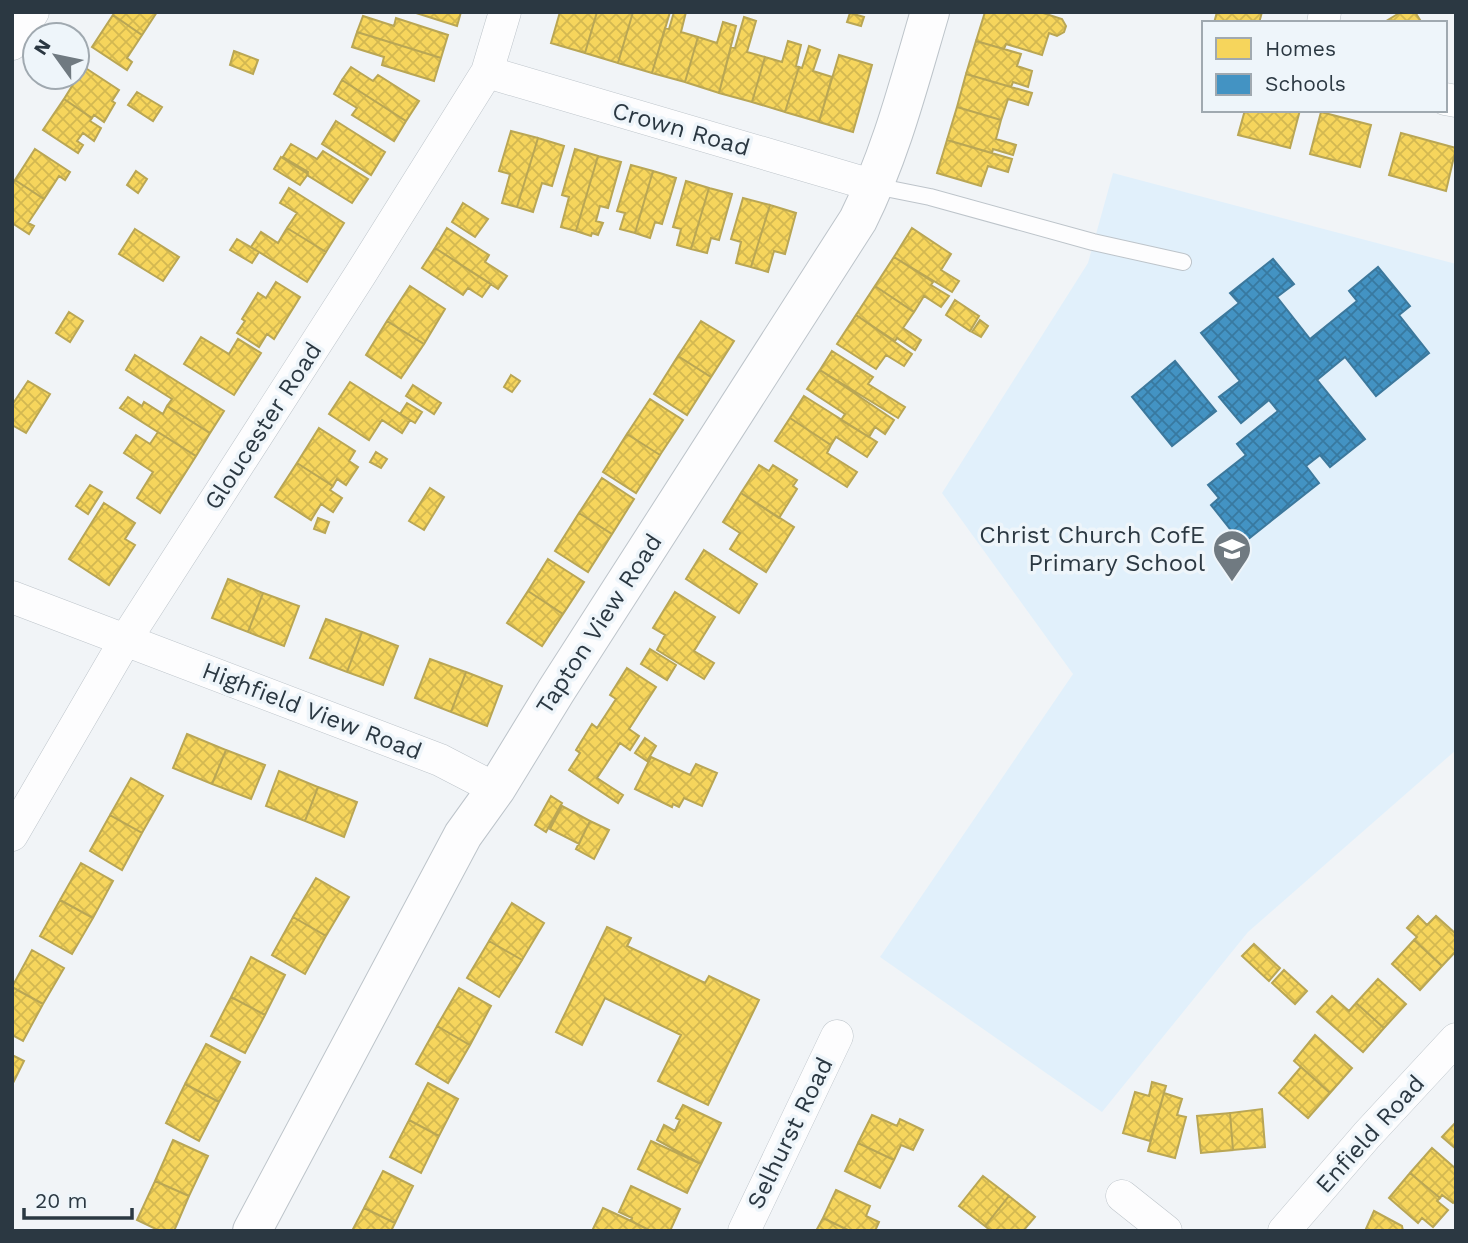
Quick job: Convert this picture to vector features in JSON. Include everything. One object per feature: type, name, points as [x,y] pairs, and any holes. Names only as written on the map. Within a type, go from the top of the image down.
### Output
[{"type":"street","points":[[12,44],[33,12]]},
{"type":"street","name":"Gloucester Road","points":[[12,835],[126,639],[487,72],[505,12]]},
{"type":"street","name":"Tapton View Road","points":[[252,1231],[463,835],[496,789],[858,220],[888,152],[930,12]]},
{"type":"street","name":"Crown Road","points":[[487,72],[875,186]]},
{"type":"street","name":"Highfield View Road","points":[[12,597],[440,760],[496,789]]},
{"type":"street","name":"Selhurst Road","points":[[744,1231],[837,1036]]},
{"type":"street","name":"Enfield Road","points":[[1284,1231],[1367,1135],[1456,1039]]},
{"type":"street","points":[[1122,1196],[1166,1231]]},
{"type":"lane","points":[[875,186],[930,197],[1093,243],[1183,262]]},
{"type":"shaded area","name":"Christ Church CofE Primary School","points":[[1113,173],[1456,264],[1456,750],[1248,932],[1102,1112],[880,957],[1073,674],[942,493],[1088,263]]},
{"type":"building: Homes","points":[[115,12],[157,12],[142,35],[113,15]]},
{"type":"building: Homes","points":[[413,12],[461,12],[457,26]]},
{"type":"building: Homes","points":[[560,12],[597,12],[585,53],[551,43]]},
{"type":"building: Homes","points":[[597,12],[633,12],[618,63],[585,53]]},
{"type":"building: Homes","points":[[633,12],[670,12],[652,73],[618,63]]},
{"type":"building: Homes","points":[[674,12],[686,12],[681,32],[698,37],[685,82],[652,73],[665,28],[669,29]]},
{"type":"building: Homes","points":[[985,12],[1040,12],[1062,19],[1066,26],[1064,32],[1057,36],[1049,33],[1042,55],[1006,44],[1004,49],[976,41]]},
{"type":"building: Homes","points":[[1217,12],[1262,12],[1260,21],[1215,21]]},
{"type":"building: Homes","points":[[1401,12],[1415,12],[1421,21],[1386,21]]},
{"type":"building: Homes","points":[[850,13],[864,17],[861,26],[847,22]]},
{"type":"building: Homes","points":[[113,15],[142,35],[127,58],[132,62],[127,70],[92,47]]},
{"type":"building: Homes","points":[[363,16],[394,26],[396,18],[448,35],[441,58],[357,32]]},
{"type":"building: Homes","points":[[744,17],[756,21],[747,52],[765,57],[752,102],[719,93],[731,47],[735,48]]},
{"type":"building: Homes","points":[[723,22],[736,26],[719,93],[685,82],[698,37],[717,43]]},
{"type":"building: Homes","points":[[357,32],[441,58],[434,81],[382,65],[384,57],[352,47]]},
{"type":"building: Homes","points":[[788,41],[801,45],[796,66],[799,67],[785,112],[752,102],[765,57],[782,62]]},
{"type":"building: Homes","points":[[976,41],[1021,54],[1017,66],[1032,71],[1028,87],[1013,82],[1011,87],[966,74]]},
{"type":"building: Homes","points":[[809,46],[820,50],[813,71],[832,77],[819,122],[785,112],[799,67],[802,68]]},
{"type":"building: Homes","points":[[234,51],[258,60],[253,74],[230,65]]},
{"type":"building: Homes","points":[[839,55],[872,65],[853,132],[819,122]]},
{"type":"building: Homes","points":[[351,67],[373,81],[378,75],[419,101],[406,121],[342,80]]},
{"type":"building: Homes","points":[[91,72],[119,90],[104,122],[94,115],[92,118],[64,99],[69,91],[91,91]]},
{"type":"building: Homes","points":[[966,74],[1032,93],[1028,105],[1008,99],[1001,120],[957,107]]},
{"type":"building: Homes","points":[[342,80],[406,121],[394,141],[352,115],[357,108],[334,94]]},
{"type":"building: Homes","points":[[137,92],[162,107],[153,121],[128,105]]},
{"type":"building: Homes","points":[[64,99],[92,118],[90,121],[101,128],[94,141],[83,133],[77,141],[83,145],[78,153],[43,130]]},
{"type":"building: Homes","points":[[957,107],[1001,120],[996,139],[1016,145],[1013,155],[993,149],[992,153],[947,140]]},
{"type":"building: Homes","points":[[1244,112],[1299,112],[1290,148],[1238,135]]},
{"type":"building: Homes","points":[[1321,112],[1371,125],[1360,167],[1310,154]]},
{"type":"building: Homes","points":[[336,121],[385,152],[371,175],[322,144]]},
{"type":"building: Homes","points":[[511,131],[538,138],[517,207],[502,203],[510,174],[499,171]]},
{"type":"building: Homes","points":[[1401,133],[1456,148],[1446,191],[1389,175]]},
{"type":"building: Homes","points":[[538,138],[564,146],[552,186],[542,183],[533,212],[517,207]]},
{"type":"building: Homes","points":[[947,140],[1012,159],[1008,172],[988,166],[981,186],[937,173]]},
{"type":"building: Homes","points":[[291,144],[317,159],[323,151],[368,179],[352,203],[283,157]]},
{"type":"building: Homes","points":[[35,149],[70,172],[65,180],[59,176],[44,199],[15,180]]},
{"type":"building: Homes","points":[[575,149],[598,156],[576,231],[561,227],[569,197],[562,195]]},
{"type":"building: Homes","points":[[598,156],[621,162],[608,208],[600,206],[596,221],[603,223],[598,235],[592,233],[591,236],[576,231]]},
{"type":"building: Homes","points":[[281,157],[308,174],[300,185],[274,169]]},
{"type":"building: Homes","points":[[631,165],[653,171],[635,233],[620,229],[625,213],[617,211]]},
{"type":"building: Homes","points":[[136,171],[147,179],[138,193],[127,185]]},
{"type":"building: Homes","points":[[653,171],[676,178],[662,224],[655,222],[650,238],[635,233]]},
{"type":"building: Homes","points":[[15,180],[44,199],[28,223],[34,226],[29,234],[12,223],[12,184]]},
{"type":"building: Homes","points":[[686,181],[709,188],[691,249],[677,245],[681,229],[673,227]]},
{"type":"building: Homes","points":[[289,188],[344,223],[326,252],[287,228],[297,213],[280,203]]},
{"type":"building: Homes","points":[[709,188],[732,194],[719,240],[711,238],[707,253],[691,249]]},
{"type":"building: Homes","points":[[743,198],[770,205],[751,267],[736,263],[741,242],[731,239]]},
{"type":"building: Homes","points":[[463,203],[488,219],[475,237],[452,222]]},
{"type":"building: Homes","points":[[770,205],[796,213],[785,254],[774,251],[768,272],[751,267]]},
{"type":"building: Homes","points":[[287,228],[326,252],[307,282],[251,247],[261,232],[278,243]]},
{"type":"building: Homes","points":[[447,228],[489,255],[485,262],[507,276],[498,289],[435,248]]},
{"type":"building: Homes","points":[[912,228],[951,254],[941,270],[959,281],[952,292],[894,257]]},
{"type":"building: Homes","points":[[135,229],[179,257],[163,281],[119,254]]},
{"type":"building: Homes","points":[[237,239],[259,252],[252,263],[230,250]]},
{"type":"building: Homes","points":[[435,248],[491,284],[482,297],[468,288],[463,295],[422,268]]},
{"type":"building: Homes","points":[[894,257],[933,282],[931,285],[949,296],[941,307],[924,296],[914,312],[875,286]]},
{"type":"building: Homes","points":[[276,282],[300,297],[274,339],[267,334],[259,347],[237,333],[258,293],[266,298]]},
{"type":"building: Homes","points":[[410,286],[445,309],[424,344],[387,321]]},
{"type":"building: Homes","points":[[875,286],[914,312],[903,328],[921,340],[915,350],[897,338],[895,341],[856,315]]},
{"type":"building: Homes","points":[[955,300],[979,316],[970,331],[946,315]]},
{"type":"building: Homes","points":[[69,312],[83,321],[70,342],[56,333]]},
{"type":"building: Homes","points":[[856,315],[912,354],[904,366],[886,355],[876,369],[837,344]]},
{"type":"building: Homes","points":[[980,320],[988,326],[981,337],[972,332]]},
{"type":"building: Homes","points":[[387,321],[424,344],[401,378],[366,355]]},
{"type":"building: Homes","points":[[701,321],[734,341],[711,377],[678,356]]},
{"type":"building: Homes","points":[[201,337],[229,354],[238,339],[261,353],[234,395],[184,364]]},
{"type":"building: Homes","points":[[832,351],[873,377],[868,384],[905,407],[898,418],[820,370]]},
{"type":"building: Homes","points":[[135,355],[224,411],[210,433],[167,406],[172,399],[126,370]]},
{"type":"building: Homes","points":[[678,356],[711,377],[687,415],[654,394]]},
{"type":"building: Homes","points":[[820,370],[894,420],[885,434],[875,427],[869,437],[841,420],[845,414],[807,389]]},
{"type":"building: Homes","points":[[511,375],[520,381],[512,392],[504,387]]},
{"type":"building: Homes","points":[[28,381],[50,394],[26,433],[12,425],[12,405]]},
{"type":"building: Homes","points":[[350,382],[410,420],[402,433],[382,420],[369,440],[329,414]]},
{"type":"building: Homes","points":[[413,385],[441,403],[434,414],[406,396]]},
{"type":"building: Homes","points":[[804,396],[877,442],[867,457],[836,437],[831,445],[790,418]]},
{"type":"building: Homes","points":[[128,397],[142,406],[144,402],[163,414],[167,406],[210,433],[196,456],[120,408]]},
{"type":"building: Homes","points":[[650,399],[683,420],[660,455],[627,434]]},
{"type":"building: Homes","points":[[407,403],[422,412],[415,423],[400,414]]},
{"type":"building: Homes","points":[[790,418],[831,445],[827,453],[857,472],[847,487],[775,441]]},
{"type":"building: Homes","points":[[319,428],[355,451],[349,461],[358,467],[346,485],[337,479],[333,486],[297,463]]},
{"type":"building: Homes","points":[[158,432],[196,456],[160,513],[137,498],[153,472],[124,453],[136,435],[150,444]]},
{"type":"building: Homes","points":[[627,434],[660,455],[636,493],[603,472]]},
{"type":"building: Homes","points":[[376,452],[387,459],[381,468],[370,462]]},
{"type":"building: Homes","points":[[297,463],[333,486],[330,490],[342,498],[333,512],[321,504],[311,520],[275,497]]},
{"type":"building: Homes","points":[[759,465],[769,471],[773,465],[797,480],[793,486],[797,489],[779,518],[741,493]]},
{"type":"building: Homes","points":[[602,478],[634,499],[612,534],[579,513]]},
{"type":"building: Homes","points":[[90,485],[102,492],[88,514],[76,506]]},
{"type":"building: Homes","points":[[430,488],[444,497],[424,530],[409,521]]},
{"type":"building: Homes","points":[[741,493],[794,527],[766,572],[730,549],[740,533],[723,522]]},
{"type":"building: Homes","points":[[104,503],[135,523],[125,539],[135,545],[109,585],[69,559]]},
{"type":"building: Homes","points":[[579,513],[612,534],[588,572],[555,551]]},
{"type":"building: Homes","points":[[318,518],[329,522],[325,533],[314,529]]},
{"type":"building: Homes","points":[[704,550],[757,584],[739,613],[686,579]]},
{"type":"building: Homes","points":[[548,559],[584,582],[563,614],[528,591]]},
{"type":"building: Homes","points":[[228,579],[263,593],[248,632],[212,618]]},
{"type":"building: Homes","points":[[528,591],[563,614],[542,646],[507,623]]},
{"type":"building: Homes","points":[[675,592],[715,617],[694,651],[714,663],[704,679],[657,650],[665,635],[653,628]]},
{"type":"building: Homes","points":[[263,593],[299,606],[284,646],[248,632]]},
{"type":"building: Homes","points":[[326,619],[362,632],[347,672],[310,658]]},
{"type":"building: Homes","points":[[362,632],[398,646],[383,685],[347,672]]},
{"type":"building: Homes","points":[[650,649],[676,665],[667,680],[641,664]]},
{"type":"building: Homes","points":[[430,659],[466,672],[451,712],[415,698]]},
{"type":"building: Homes","points":[[627,668],[656,687],[629,729],[639,736],[630,750],[620,743],[597,778],[623,795],[618,803],[569,770],[580,753],[576,750],[592,724],[597,728],[616,699],[610,695]]},
{"type":"building: Homes","points":[[466,672],[502,686],[487,726],[451,712]]},
{"type":"building: Homes","points":[[187,734],[226,750],[212,784],[173,768]]},
{"type":"building: Homes","points":[[645,738],[656,746],[647,761],[635,753]]},
{"type":"building: Homes","points":[[226,750],[265,765],[251,799],[212,784]]},
{"type":"building: Homes","points":[[651,757],[690,775],[696,764],[717,773],[702,806],[684,798],[679,807],[673,804],[672,807],[635,789]]},
{"type":"building: Homes","points":[[279,771],[318,787],[305,821],[266,806]]},
{"type":"building: Homes","points":[[131,778],[163,796],[142,833],[110,815]]},
{"type":"building: Homes","points":[[318,787],[357,802],[344,837],[305,821]]},
{"type":"building: Homes","points":[[551,796],[562,803],[546,832],[535,825]]},
{"type":"building: Homes","points":[[562,806],[590,821],[579,844],[550,829]]},
{"type":"building: Homes","points":[[110,815],[142,833],[122,870],[90,851]]},
{"type":"building: Homes","points":[[590,821],[609,830],[594,859],[576,849]]},
{"type":"building: Homes","points":[[81,863],[113,881],[93,918],[60,900]]},
{"type":"building: Homes","points":[[316,878],[349,897],[326,936],[293,917]]},
{"type":"building: Homes","points":[[60,900],[93,918],[72,954],[40,936]]},
{"type":"building: Homes","points":[[512,903],[544,923],[522,960],[489,941]]},
{"type":"building: Homes","points":[[1418,916],[1427,925],[1436,916],[1456,934],[1456,951],[1442,966],[1414,940],[1417,937],[1407,928]]},
{"type":"building: Homes","points":[[293,917],[326,936],[305,974],[272,955]]},
{"type":"building: Homes","points":[[607,927],[631,938],[627,946],[705,983],[709,976],[759,1000],[708,1105],[658,1081],[681,1035],[605,998],[582,1045],[556,1032]]},
{"type":"building: Homes","points":[[1414,940],[1442,966],[1420,990],[1392,964]]},
{"type":"building: Homes","points":[[489,941],[522,960],[499,997],[467,978]]},
{"type":"building: Homes","points":[[1254,944],[1280,968],[1269,981],[1242,956]]},
{"type":"building: Homes","points":[[32,950],[64,968],[43,1004],[12,987]]},
{"type":"building: Homes","points":[[251,957],[285,975],[265,1015],[231,997]]},
{"type":"building: Homes","points":[[1284,970],[1307,991],[1295,1004],[1272,983]]},
{"type":"building: Homes","points":[[1378,979],[1406,1004],[1384,1028],[1356,1003]]},
{"type":"building: Homes","points":[[12,987],[43,1004],[23,1041],[12,1035]]},
{"type":"building: Homes","points":[[459,988],[491,1006],[470,1045],[437,1026]]},
{"type":"building: Homes","points":[[1332,996],[1349,1011],[1356,1003],[1384,1028],[1363,1052],[1317,1012]]},
{"type":"building: Homes","points":[[231,997],[265,1015],[245,1053],[211,1036]]},
{"type":"building: Homes","points":[[437,1026],[470,1045],[448,1083],[416,1064]]},
{"type":"building: Homes","points":[[1315,1035],[1352,1068],[1330,1093],[1294,1061]]},
{"type":"building: Homes","points":[[206,1044],[240,1062],[219,1102],[185,1084]]},
{"type":"building: Homes","points":[[12,1055],[24,1061],[12,1085]]},
{"type":"building: Homes","points":[[1301,1067],[1330,1093],[1308,1118],[1279,1093]]},
{"type":"building: Homes","points":[[1152,1082],[1166,1086],[1150,1141],[1123,1133],[1135,1092],[1149,1096]]},
{"type":"building: Homes","points":[[428,1083],[458,1099],[439,1136],[409,1120]]},
{"type":"building: Homes","points":[[185,1084],[219,1102],[199,1141],[166,1123]]},
{"type":"building: Homes","points":[[1164,1093],[1182,1099],[1177,1115],[1186,1117],[1175,1158],[1148,1151]]},
{"type":"building: Homes","points":[[683,1105],[721,1123],[701,1164],[657,1140],[664,1125],[675,1131],[680,1120],[676,1118]]},
{"type":"building: Homes","points":[[1262,1109],[1265,1147],[1233,1150],[1230,1113]]},
{"type":"building: Homes","points":[[1230,1113],[1233,1150],[1201,1153],[1197,1116]]},
{"type":"building: Homes","points":[[872,1115],[897,1126],[900,1119],[923,1130],[913,1150],[901,1145],[894,1160],[858,1143]]},
{"type":"building: Homes","points":[[409,1120],[439,1136],[421,1173],[390,1157]]},
{"type":"building: Homes","points":[[1456,1122],[1456,1149],[1442,1137]]},
{"type":"building: Homes","points":[[173,1140],[208,1156],[189,1196],[155,1181]]},
{"type":"building: Homes","points":[[651,1141],[701,1164],[687,1193],[638,1169]]},
{"type":"building: Homes","points":[[858,1143],[894,1160],[880,1188],[845,1171]]},
{"type":"building: Homes","points":[[1432,1148],[1456,1169],[1456,1200],[1453,1203],[1442,1195],[1440,1198],[1410,1173]]},
{"type":"building: Homes","points":[[383,1171],[413,1186],[395,1223],[364,1208]]},
{"type":"building: Homes","points":[[1410,1173],[1440,1198],[1437,1201],[1448,1210],[1433,1227],[1422,1218],[1418,1223],[1389,1198]]},
{"type":"building: Homes","points":[[983,1176],[1009,1196],[985,1226],[959,1206]]},
{"type":"building: Homes","points":[[155,1181],[189,1196],[174,1231],[160,1231],[137,1220]]},
{"type":"building: Homes","points":[[631,1186],[680,1209],[670,1231],[651,1231],[619,1212]]},
{"type":"building: Homes","points":[[836,1190],[870,1206],[866,1216],[879,1222],[875,1231],[850,1231],[823,1218]]},
{"type":"building: Homes","points":[[1009,1196],[1035,1217],[1023,1231],[991,1231],[985,1226]]},
{"type":"building: Homes","points":[[364,1208],[395,1223],[391,1231],[352,1231]]},
{"type":"building: Homes","points":[[603,1208],[631,1221],[651,1231],[592,1231]]},
{"type":"building: Homes","points":[[1374,1211],[1402,1226],[1403,1231],[1365,1231]]},
{"type":"building: Homes","points":[[823,1218],[850,1231],[816,1231]]},
{"type":"building: Schools","points":[[1273,259],[1294,284],[1277,297],[1310,339],[1357,301],[1349,291],[1378,267],[1410,306],[1399,315],[1429,353],[1376,396],[1345,357],[1317,380],[1365,439],[1330,467],[1320,455],[1306,466],[1319,483],[1242,544],[1211,505],[1219,498],[1208,485],[1246,455],[1237,444],[1278,411],[1269,400],[1241,423],[1219,397],[1240,381],[1201,333],[1239,303],[1230,293]]},
{"type":"building: Schools","points":[[1175,361],[1216,411],[1172,446],[1132,397]]},
{"type":"place","name":"Christ Church CofE Primary School","points":[[1232,583]]}]
